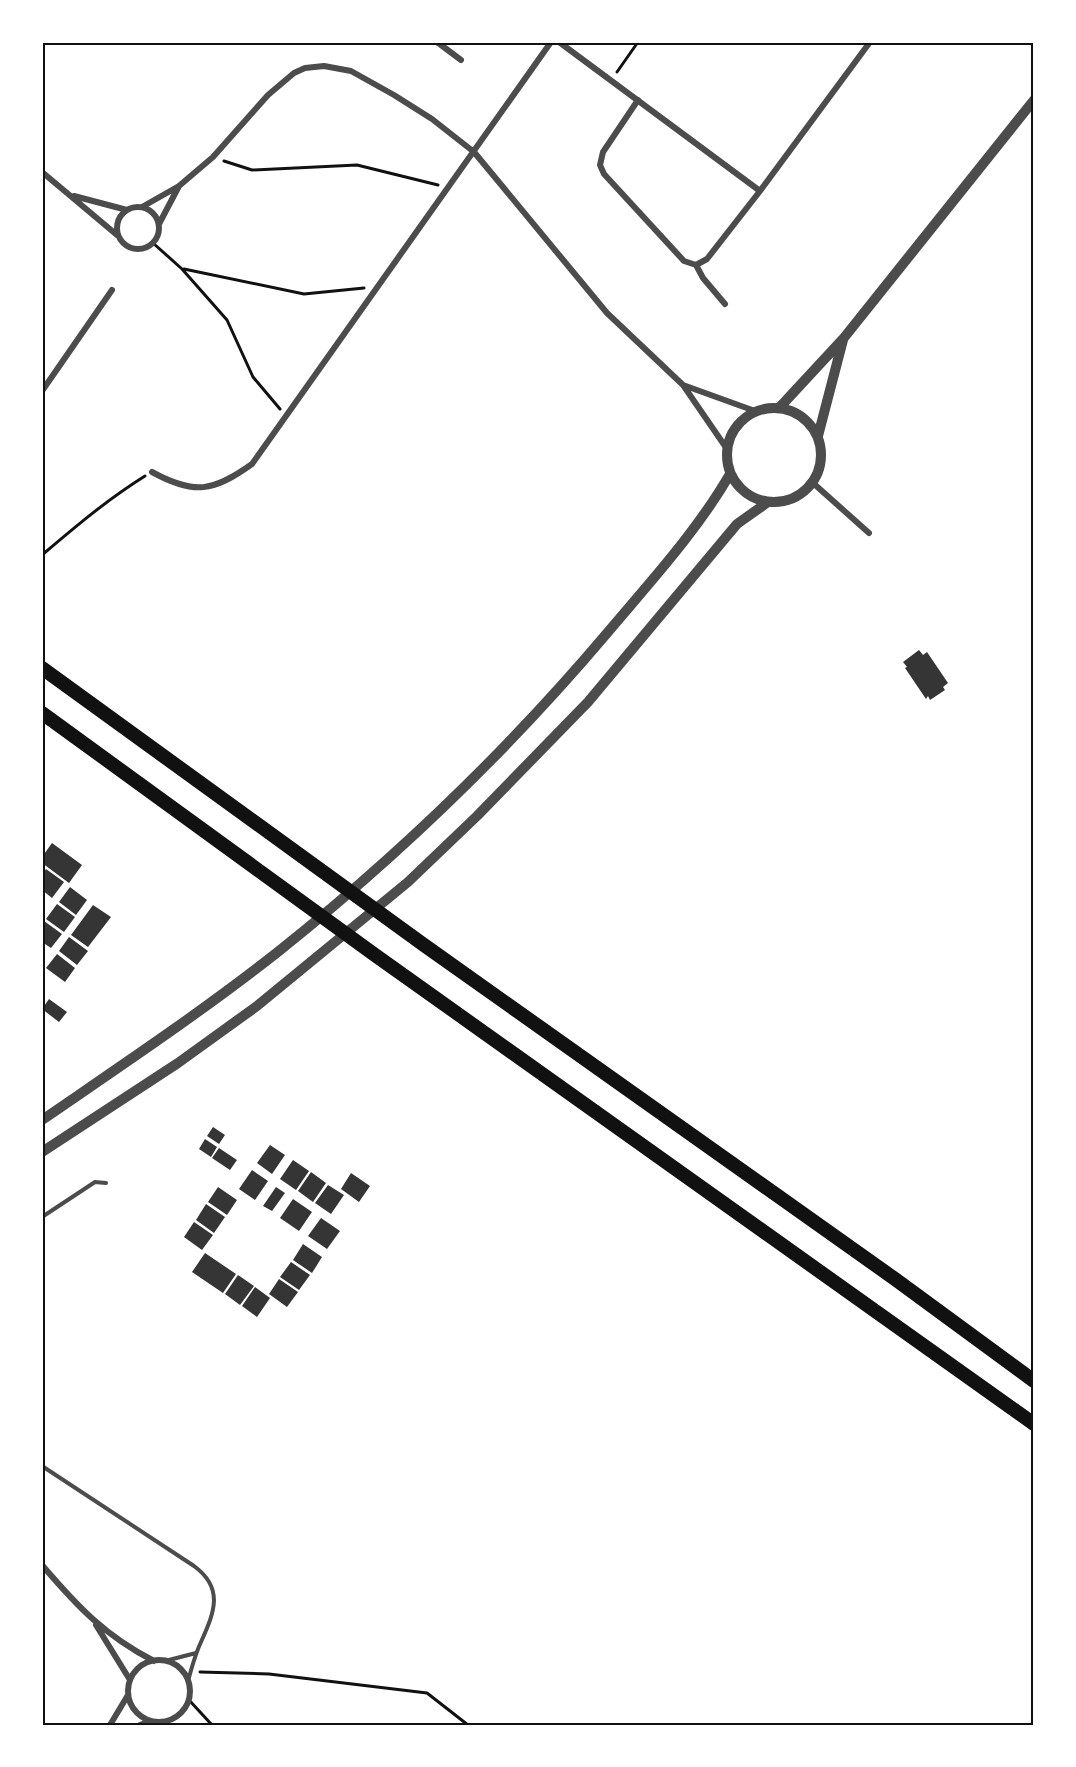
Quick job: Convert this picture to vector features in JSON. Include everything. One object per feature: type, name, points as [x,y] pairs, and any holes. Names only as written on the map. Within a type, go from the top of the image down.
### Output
[{"type":"highway","points":[[42,668],[1034,1381]]},
{"type":"highway","points":[[42,713],[1034,1424]]},
{"type":"street","points":[[437,42],[461,60]]},
{"type":"street","points":[[152,472],[175,484],[195,488],[217,485],[252,464],[551,42]]},
{"type":"street","points":[[559,42],[760,191]]},
{"type":"street","points":[[696,265],[707,259],[870,42]]},
{"type":"street","points":[[71,195],[127,210],[142,207],[179,186],[213,157],[268,95],[294,73],[305,68],[324,66],[351,70],[432,119],[474,152],[607,313],[683,385],[727,449],[730,474],[746,493],[768,502]]},
{"type":"street","points":[[638,100],[603,152],[600,165],[604,174],[684,261],[696,265],[703,279],[725,304]]},
{"type":"street","points":[[780,407],[843,339],[1034,100]]},
{"type":"street","points":[[42,172],[118,235],[124,244],[133,249],[144,249],[153,243],[159,234],[159,224],[153,212],[142,207]]},
{"type":"street","points":[[159,224],[179,186]]},
{"type":"street","points":[[118,235],[116,225],[120,216],[127,210]]},
{"type":"street","points":[[42,391],[112,290]]},
{"type":"street","points":[[42,1152],[205,1044],[257,1006],[408,882],[588,702],[737,524],[768,502],[793,499],[813,483],[822,460],[818,436],[843,339]]},
{"type":"street","points":[[683,385],[755,411],[780,407],[803,416],[818,436]]},
{"type":"street","points":[[727,449],[736,426],[755,411]]},
{"type":"street","points":[[42,1120],[207,1005],[282,949],[421,830],[568,680],[664,566],[714,502],[730,474]]},
{"type":"street","points":[[813,483],[869,533]]},
{"type":"street","points":[[42,1565],[94,1622],[121,1643],[154,1661]]},
{"type":"street","points":[[94,1622],[130,1680]]},
{"type":"street","points":[[140,1725],[150,1721],[169,1720],[185,1708],[189,1700],[188,1680],[175,1665],[165,1661],[144,1664],[130,1680],[129,1694],[134,1710],[150,1721]]},
{"type":"street","points":[[110,1725],[129,1694]]},
{"type":"lane","points":[[42,1217],[94,1182],[106,1183]]},
{"type":"lane","points":[[42,1466],[201,1571],[212,1587],[215,1604],[211,1620],[188,1680]]},
{"type":"lane","points":[[165,1661],[197,1652]]},
{"type":"path","points":[[611,81],[638,42]]},
{"type":"path","points":[[213,157],[252,170],[357,165],[424,180],[448,189]]},
{"type":"path","points":[[153,243],[182,269],[227,320],[253,377],[285,415]]},
{"type":"path","points":[[182,269],[304,294],[378,287]]},
{"type":"path","points":[[42,555],[90,514],[122,490],[152,472]]},
{"type":"path","points":[[183,1672],[269,1674],[427,1693],[468,1725]]},
{"type":"path","points":[[189,1700],[212,1725]]},
{"type":"building","points":[[919,650],[923,655],[927,652],[948,683],[943,687],[945,690],[930,700],[928,696],[926,699],[903,662]]},
{"type":"building","points":[[52,843],[82,865],[69,883],[42,863],[42,857]]},
{"type":"building","points":[[46,869],[64,882],[52,898],[42,890],[42,875]]},
{"type":"building","points":[[70,887],[87,900],[76,915],[59,902]]},
{"type":"building","points":[[57,904],[75,917],[64,932],[46,919]]},
{"type":"building","points":[[93,905],[111,917],[88,947],[71,935]]},
{"type":"building","points":[[44,921],[62,934],[51,948],[42,942]]},
{"type":"building","points":[[69,937],[88,951],[77,965],[59,951]]},
{"type":"building","points":[[57,954],[75,968],[65,982],[46,968]]},
{"type":"building","points":[[49,999],[67,1012],[59,1022],[42,1009]]},
{"type":"building","points":[[213,1127],[225,1135],[219,1144],[207,1136]]},
{"type":"building","points":[[205,1139],[217,1147],[211,1157],[199,1149]]},
{"type":"building","points":[[270,1145],[285,1155],[272,1174],[257,1163]]},
{"type":"building","points":[[219,1148],[237,1160],[230,1170],[212,1158]]},
{"type":"building","points":[[293,1160],[309,1171],[296,1190],[280,1179]]},
{"type":"building","points":[[252,1170],[268,1181],[255,1200],[239,1189]]},
{"type":"building","points":[[311,1172],[326,1183],[313,1202],[298,1191]]},
{"type":"building","points":[[351,1173],[370,1186],[359,1202],[341,1189]]},
{"type":"building","points":[[328,1185],[344,1195],[331,1214],[315,1203]]},
{"type":"building","points":[[218,1187],[237,1200],[227,1215],[208,1202]]},
{"type":"building","points":[[276,1187],[285,1193],[272,1211],[263,1206]]},
{"type":"building","points":[[293,1199],[312,1212],[299,1231],[280,1218]]},
{"type":"building","points":[[206,1204],[225,1217],[214,1233],[196,1220]]},
{"type":"building","points":[[321,1218],[340,1231],[327,1249],[308,1236]]},
{"type":"building","points":[[194,1222],[213,1235],[202,1250],[184,1237]]},
{"type":"building","points":[[303,1244],[322,1257],[312,1273],[293,1260]]},
{"type":"building","points":[[205,1253],[236,1274],[223,1293],[192,1272]]},
{"type":"building","points":[[291,1262],[310,1275],[299,1290],[280,1277]]},
{"type":"building","points":[[238,1275],[254,1286],[240,1305],[225,1294]]},
{"type":"building","points":[[279,1279],[298,1292],[287,1307],[269,1294]]},
{"type":"building","points":[[255,1287],[270,1298],[257,1317],[242,1306]]}]
